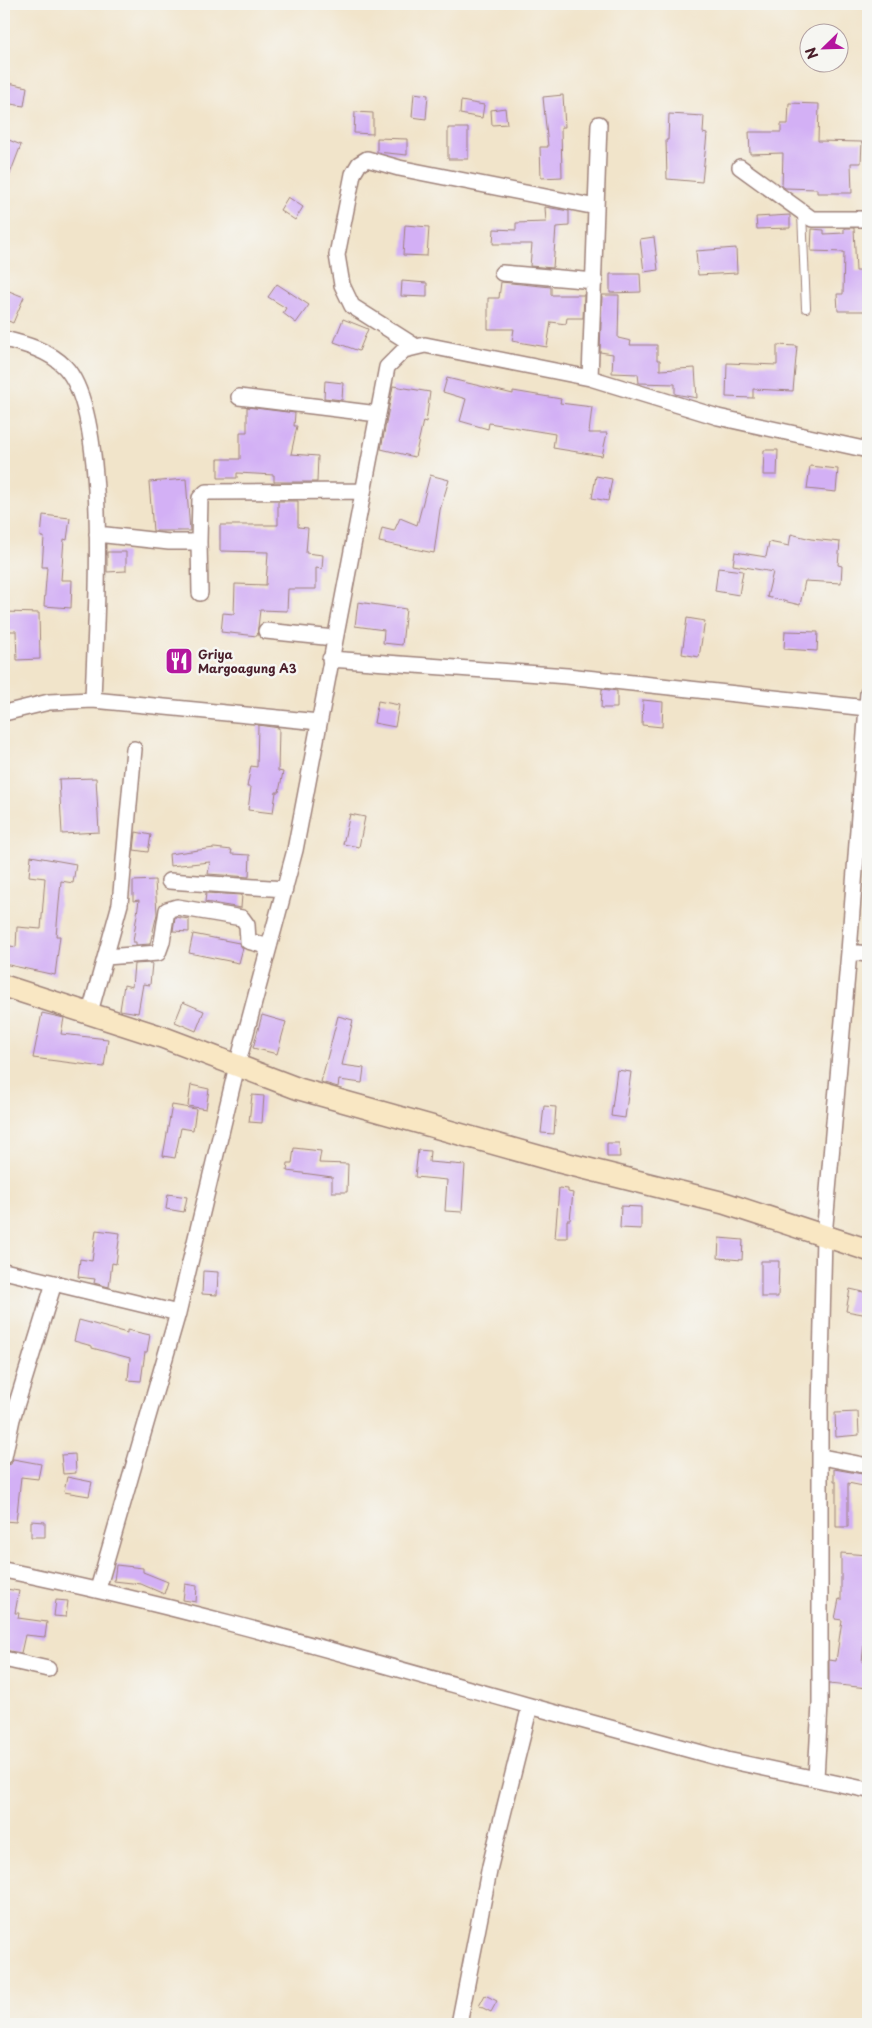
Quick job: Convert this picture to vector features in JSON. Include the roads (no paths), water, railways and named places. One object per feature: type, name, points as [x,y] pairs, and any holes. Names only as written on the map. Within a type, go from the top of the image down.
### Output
[{"type":"street","points":[[590,378],[599,124]]},
{"type":"street","points":[[415,346],[352,306],[342,284],[337,255],[346,219],[353,174],[359,164],[368,159],[399,168],[596,207]]},
{"type":"street","points":[[740,167],[812,219],[868,218]]},
{"type":"street","points":[[502,272],[594,281]]},
{"type":"street","points":[[4,339],[52,356],[66,368],[84,400],[92,436],[97,534],[93,700]]},
{"type":"street","points":[[98,1589],[178,1312],[237,1066],[295,850],[387,367],[399,354],[415,346],[424,345],[590,378],[718,417],[868,450]]},
{"type":"street","points":[[239,397],[378,414]]},
{"type":"street","points":[[200,593],[200,498],[206,492],[363,491]]},
{"type":"street","points":[[97,534],[170,542],[200,542]]},
{"type":"street","points":[[266,630],[334,638]]},
{"type":"street","points":[[330,660],[567,676],[868,701],[849,952],[824,1236],[820,1408],[822,1458],[820,1704],[816,1778]]},
{"type":"street","points":[[4,713],[49,702],[93,700],[319,722]]},
{"type":"street","points":[[90,1012],[106,957],[124,879],[134,749]]},
{"type":"street","points":[[169,880],[285,889]]},
{"type":"street","points":[[106,957],[158,953],[162,942],[167,910],[176,907],[242,918],[247,925],[248,941],[269,947]]},
{"type":"street","points":[[849,952],[868,954]]},
{"type":"street","points":[[4,986],[90,1012],[299,1089],[552,1160],[724,1203],[868,1250]]},
{"type":"street","points":[[4,1271],[178,1312]]},
{"type":"street","points":[[4,1457],[8,1418],[54,1283]]},
{"type":"street","points":[[822,1458],[868,1466]]},
{"type":"street","points":[[4,1570],[98,1589],[252,1628],[727,1760],[868,1790]]},
{"type":"street","points":[[4,1659],[48,1668]]},
{"type":"street","points":[[459,2024],[490,1866],[530,1706]]},
{"type":"lane","points":[[802,212],[806,308]]},
{"type":"place","name":"Griya Margoagung A3","points":[[179,661]]}]
